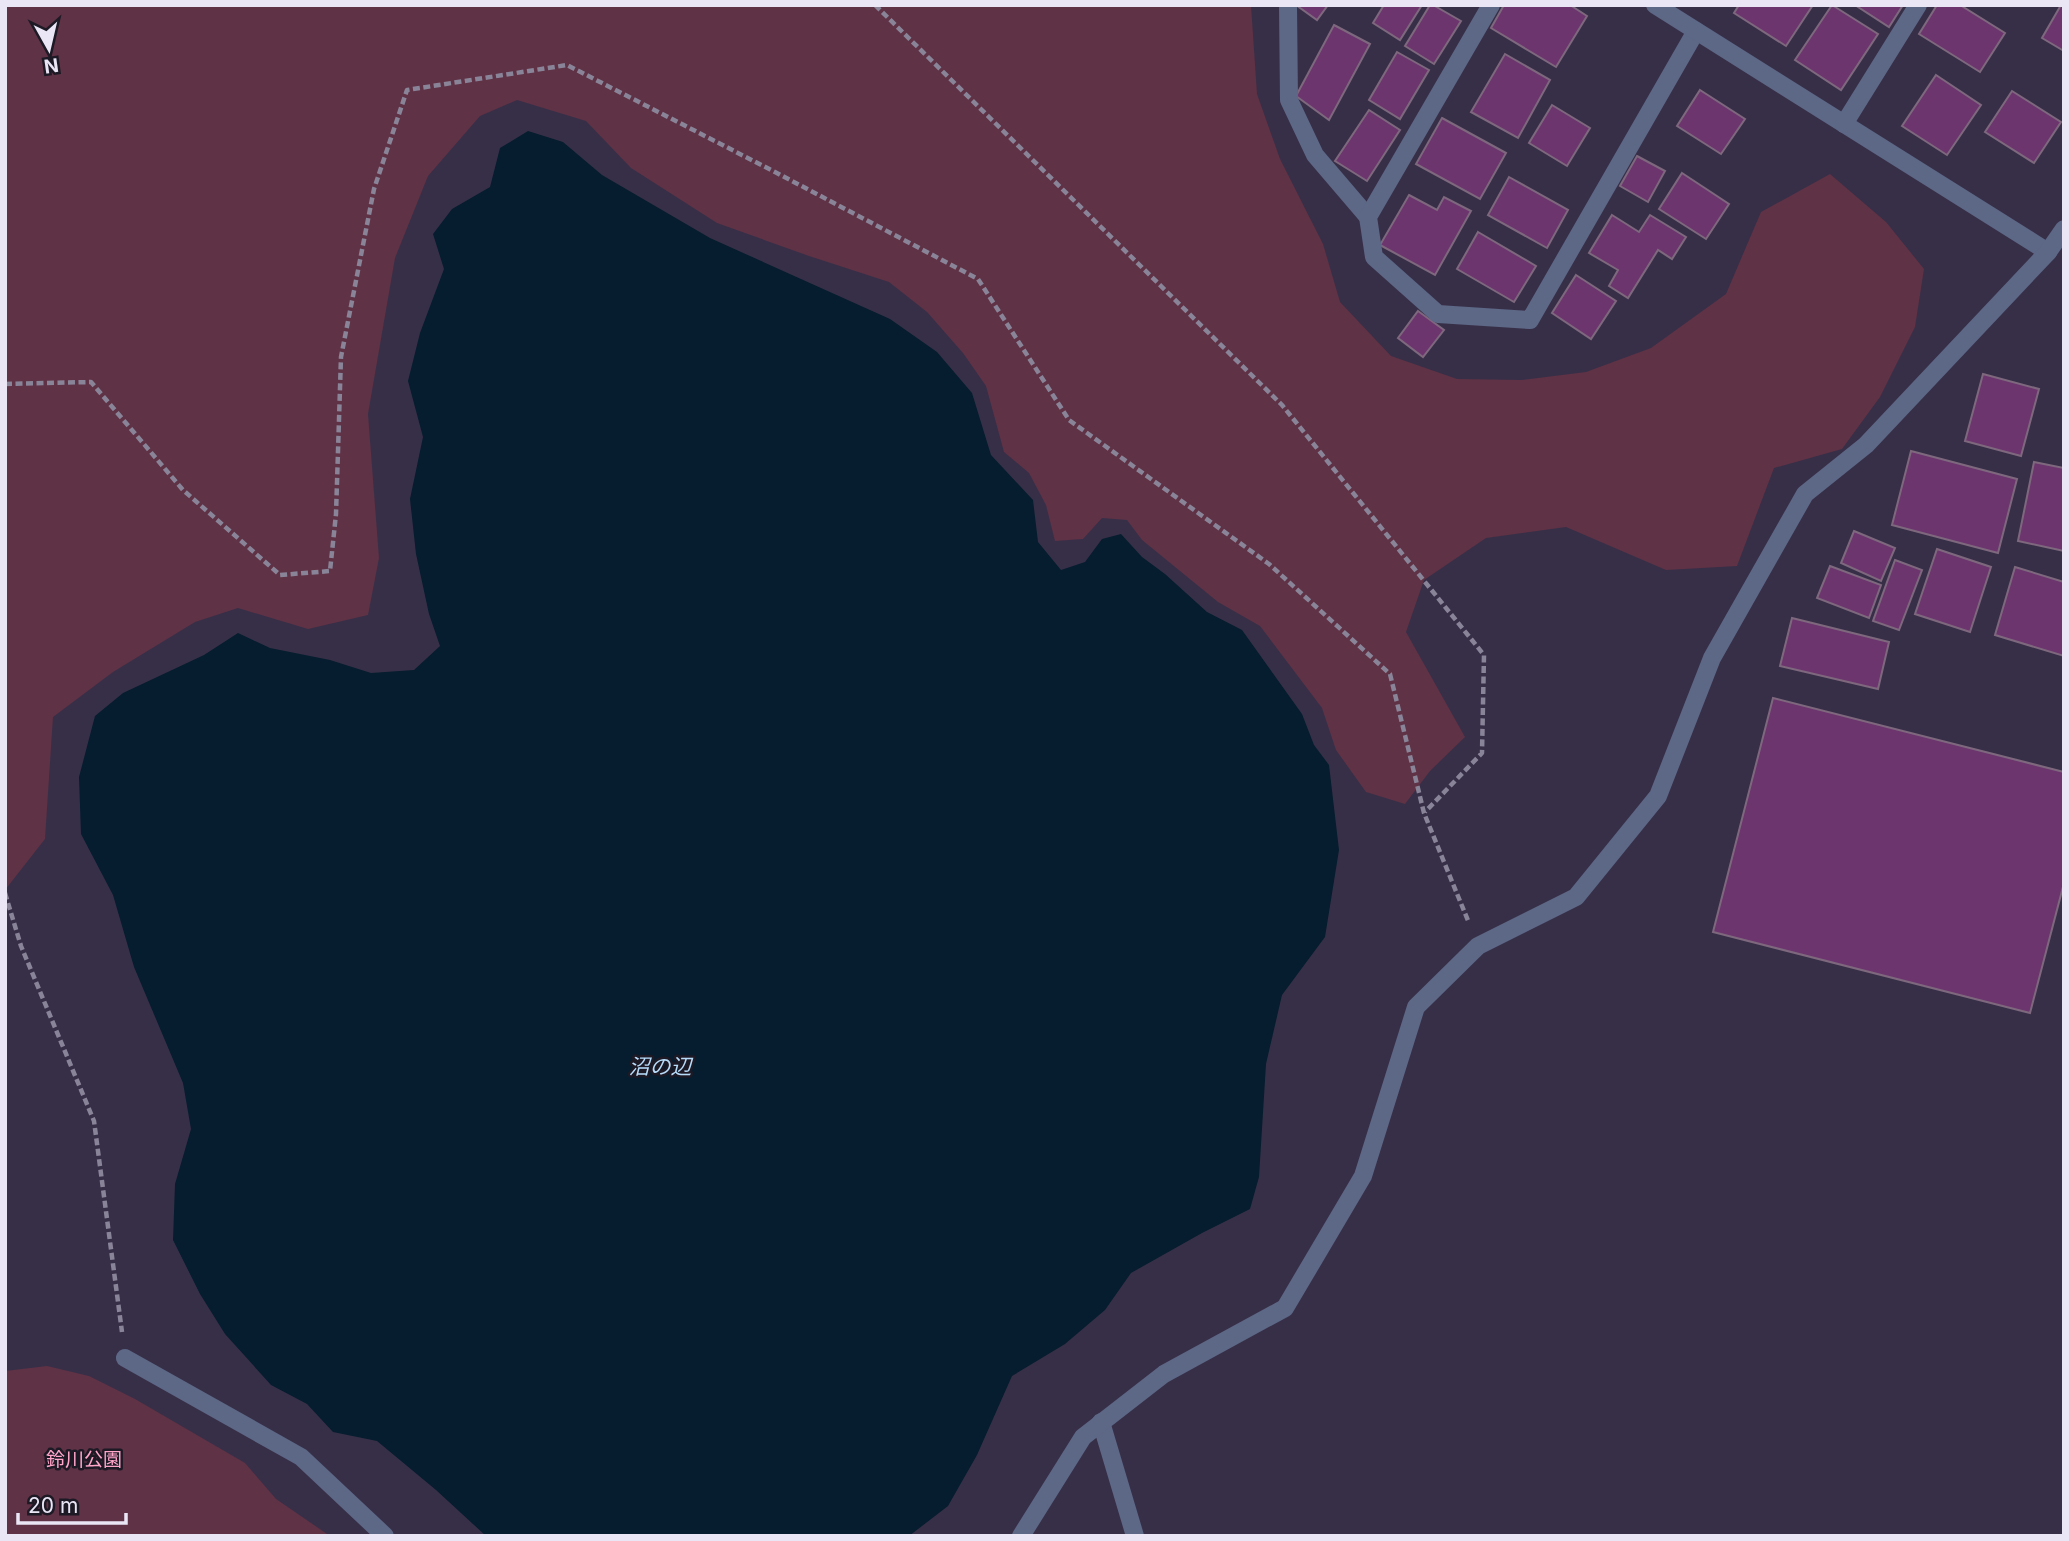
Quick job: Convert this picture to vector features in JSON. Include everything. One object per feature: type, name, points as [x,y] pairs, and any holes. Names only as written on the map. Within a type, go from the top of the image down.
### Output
[{"type":"street","points":[[1288,5],[1289,100],[1315,155],[1368,217],[1374,257],[1438,314],[1530,320],[1696,31]]},
{"type":"street","points":[[1368,217],[1492,5]]},
{"type":"street","points":[[1655,5],[2048,252]]},
{"type":"street","points":[[1844,124],[1918,5]]},
{"type":"street","points":[[1021,1536],[1083,1437],[1164,1374],[1285,1308],[1363,1176],[1416,1006],[1478,946],[1576,897],[1658,796],[1712,658],[1805,494],[1866,445],[2048,252],[2064,229]]},
{"type":"street","points":[[125,1358],[301,1457],[385,1536]]},
{"type":"street","points":[[1101,1422],[1135,1536]]},
{"type":"path","points":[[875,5],[1282,405],[1485,655],[1482,753],[1424,813]]},
{"type":"path","points":[[5,384],[91,382],[183,490],[279,575],[330,571],[336,514],[341,357],[374,189],[407,90],[567,65],[978,279],[1069,420],[1269,564],[1390,674],[1424,813],[1478,946]]},
{"type":"path","points":[[5,893],[21,946],[94,1121],[125,1358]]},
{"type":"green space","points":[[5,5],[1251,5],[1257,94],[1280,159],[1323,244],[1340,302],[1391,356],[1457,379],[1522,380],[1586,372],[1651,348],[1726,294],[1761,212],[1830,174],[1886,222],[1924,269],[1915,327],[1880,397],[1842,449],[1774,468],[1737,566],[1666,570],[1566,527],[1486,538],[1424,580],[1406,632],[1465,737],[1430,771],[1405,804],[1366,792],[1336,750],[1322,708],[1260,626],[1218,602],[1142,540],[1127,520],[1102,518],[1083,539],[1055,541],[1046,505],[1029,473],[1004,452],[986,386],[963,353],[927,312],[889,282],[717,223],[631,168],[586,121],[517,100],[480,116],[428,176],[395,258],[368,414],[379,558],[368,615],[308,629],[238,608],[195,622],[113,672],[53,717],[45,839],[5,890]]},
{"type":"green space","name":"鈴川公園","points":[[47,1366],[89,1376],[135,1399],[245,1463],[276,1499],[330,1536],[5,1536],[5,1371]]},
{"type":"water","name":"沼の辺","points":[[528,131],[563,142],[602,175],[710,238],[890,319],[937,352],[972,393],[991,455],[1033,500],[1038,542],[1061,570],[1085,562],[1102,539],[1121,534],[1142,557],[1207,612],[1242,630],[1302,714],[1314,745],[1329,765],[1339,850],[1325,937],[1282,995],[1266,1064],[1259,1177],[1250,1209],[1131,1273],[1105,1310],[1065,1344],[1012,1376],[977,1455],[948,1506],[909,1536],[486,1536],[377,1441],[333,1432],[307,1404],[271,1385],[225,1334],[200,1294],[173,1240],[175,1184],[191,1129],[183,1083],[134,967],[113,895],[81,834],[79,777],[95,716],[123,693],[204,655],[238,633],[270,648],[330,660],[371,673],[414,670],[440,646],[429,614],[416,554],[410,499],[423,437],[408,381],[420,333],[444,269],[433,234],[452,209],[490,187],[500,148]]},
{"type":"building","points":[[1296,5],[1328,5],[1317,20]]},
{"type":"building","points":[[1384,5],[1422,5],[1400,40],[1373,23]]},
{"type":"building","points":[[1430,5],[1461,21],[1434,64],[1405,46]]},
{"type":"building","points":[[1504,5],[1570,5],[1587,16],[1556,67],[1491,28]]},
{"type":"building","points":[[1739,5],[1813,5],[1786,46],[1734,13]]},
{"type":"building","points":[[1832,5],[1878,34],[1841,90],[1795,60]]},
{"type":"building","points":[[1855,5],[1903,5],[1889,27]]},
{"type":"building","points":[[1937,5],[1960,5],[2005,33],[1980,72],[1919,34]]},
{"type":"building","points":[[2061,5],[2064,5],[2064,51],[2042,38]]},
{"type":"building","points":[[1334,25],[1370,44],[1329,120],[1296,96]]},
{"type":"building","points":[[1397,52],[1429,70],[1400,119],[1369,100]]},
{"type":"building","points":[[1505,54],[1550,80],[1518,138],[1471,112]]},
{"type":"building","points":[[1936,75],[1981,105],[1947,155],[1902,126]]},
{"type":"building","points":[[1700,90],[1745,119],[1721,154],[1677,126]]},
{"type":"building","points":[[2012,91],[2061,122],[2034,163],[1985,132]]},
{"type":"building","points":[[1552,105],[1590,128],[1567,166],[1529,143]]},
{"type":"building","points":[[1369,110],[1400,130],[1367,181],[1335,161]]},
{"type":"building","points":[[1442,118],[1506,153],[1480,199],[1416,164]]},
{"type":"building","points":[[1637,156],[1665,171],[1648,202],[1620,186]]},
{"type":"building","points":[[1682,173],[1729,204],[1706,239],[1659,209]]},
{"type":"building","points":[[1509,177],[1568,210],[1547,248],[1488,215]]},
{"type":"building","points":[[1409,195],[1437,210],[1444,197],[1471,211],[1435,275],[1380,245]]},
{"type":"building","points":[[1612,215],[1639,232],[1650,215],[1686,237],[1672,259],[1658,250],[1628,298],[1609,286],[1618,270],[1589,253]]},
{"type":"building","points":[[1478,232],[1536,266],[1514,302],[1457,269]]},
{"type":"building","points":[[1576,275],[1616,301],[1591,339],[1552,313]]},
{"type":"building","points":[[1418,311],[1444,330],[1423,357],[1398,338]]},
{"type":"building","points":[[1983,374],[2039,389],[2021,456],[1965,441]]},
{"type":"building","points":[[1911,451],[2017,479],[1998,553],[1892,525]]},
{"type":"building","points":[[2034,462],[2064,468],[2064,551],[2018,541]]},
{"type":"building","points":[[1854,531],[1895,548],[1881,581],[1841,563]]},
{"type":"building","points":[[1937,549],[1991,567],[1970,632],[1915,614]]},
{"type":"building","points":[[1895,560],[1922,570],[1899,630],[1873,621]]},
{"type":"building","points":[[1830,566],[1881,585],[1869,618],[1817,598]]},
{"type":"building","points":[[2015,567],[2064,582],[2064,656],[1995,635]]},
{"type":"building","points":[[1792,618],[1889,642],[1878,689],[1780,666]]},
{"type":"building","points":[[1773,698],[2064,772],[2064,883],[2030,1013],[1713,932]]}]
